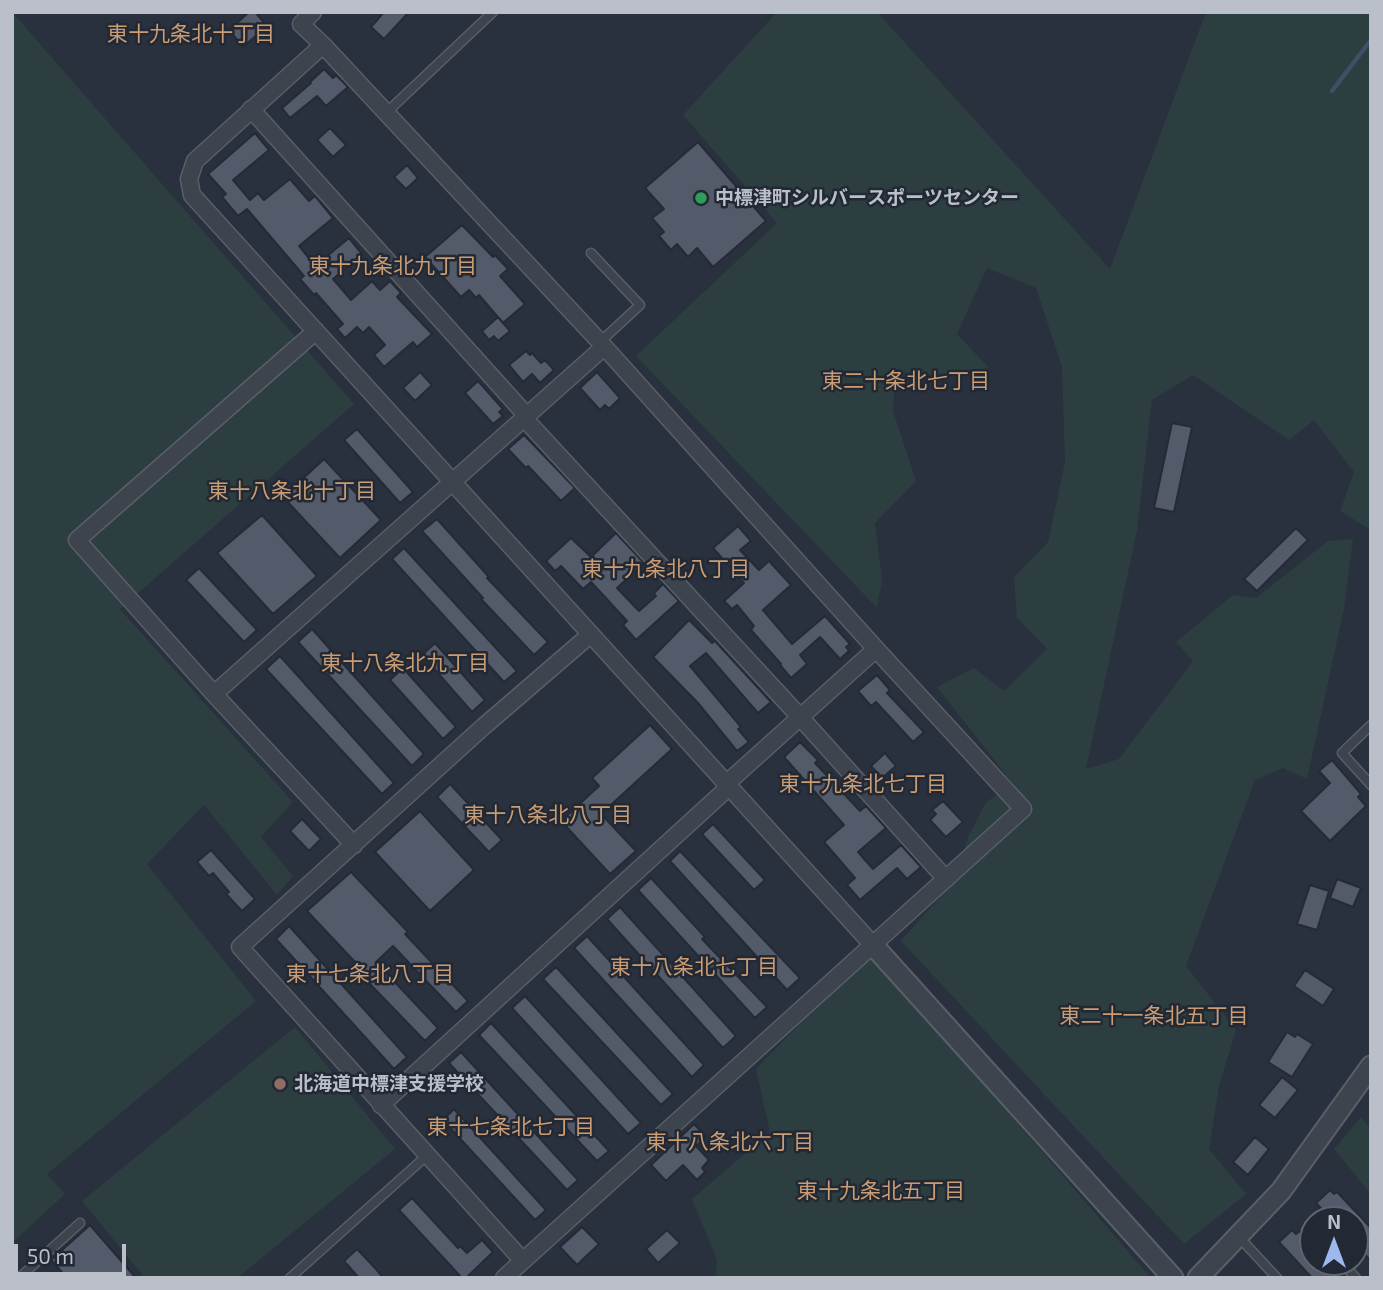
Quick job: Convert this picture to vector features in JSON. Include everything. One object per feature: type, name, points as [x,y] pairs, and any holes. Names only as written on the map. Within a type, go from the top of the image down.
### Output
[{"type":"street","points":[[313,12],[302,24],[602,345],[1023,809],[872,944],[522,1268],[504,1278]]},
{"type":"street","points":[[323,46],[195,161],[188,179],[192,195],[1172,1278]]},
{"type":"street","points":[[251,109],[525,417],[946,878]]},
{"type":"street","points":[[316,331],[77,540],[214,694],[354,845]]},
{"type":"street","points":[[214,694],[602,345]]},
{"type":"street","points":[[522,1268],[240,947],[483,727],[591,634]]},
{"type":"street","points":[[381,1105],[800,716],[876,649]]},
{"type":"street","points":[[1198,1278],[1281,1191],[1371,1066]]},
{"type":"lane","points":[[386,113],[493,12]]},
{"type":"lane","points":[[591,253],[640,305],[602,345]]},
{"type":"lane","points":[[1371,725],[1342,753],[1371,785]]},
{"type":"lane","points":[[290,1278],[423,1159]]},
{"type":"lane","points":[[19,1278],[80,1223]]},
{"type":"lane","points":[[1238,1236],[1277,1278]]},
{"type":"shaded area","points":[[12,12],[354,404],[120,609],[293,802],[261,837],[293,876],[277,895],[204,805],[147,864],[256,1001],[47,1174],[65,1194],[12,1243]]},
{"type":"shaded area","points":[[777,12],[877,12],[1110,269],[1206,12],[1371,12],[1371,530],[1340,511],[1354,472],[1314,420],[1289,440],[1193,375],[1152,400],[1137,531],[1086,769],[1119,759],[1193,661],[1176,642],[1233,595],[1256,598],[1328,541],[1353,539],[1344,609],[1307,779],[1283,768],[1255,780],[1186,966],[1236,1030],[1219,1086],[1209,1149],[1246,1194],[1184,1244],[901,941],[957,878],[968,837],[986,802],[1014,785],[937,687],[974,668],[1004,691],[1047,649],[1017,618],[1014,577],[1048,542],[1065,462],[1062,367],[1036,288],[987,268],[957,334],[989,368],[949,376],[896,372],[893,411],[916,481],[875,523],[882,581],[877,608],[636,356],[777,223],[683,115]]},
{"type":"shaded area","points":[[870,952],[1151,1278],[716,1278],[717,1260],[692,1199],[770,1132],[756,1069]]},
{"type":"shaded area","name":"北海道中標津支援学校","points":[[295,1027],[395,1149],[237,1278],[145,1278],[82,1201]]},
{"type":"shaded area","points":[[1361,1117],[1371,1129],[1371,1194],[1334,1149]]},
{"type":"building","points":[[249,12],[255,12],[267,26],[243,47],[229,30]]},
{"type":"building","points":[[384,12],[409,12],[384,39],[371,27]]},
{"type":"building","points":[[324,69],[333,78],[336,75],[348,87],[326,106],[317,96],[290,118],[282,108]]},
{"type":"building","points":[[330,128],[346,145],[333,157],[317,140]]},
{"type":"building","points":[[255,133],[269,150],[233,180],[250,200],[258,193],[264,200],[290,179],[309,201],[315,196],[333,218],[299,246],[315,266],[349,238],[362,254],[333,279],[351,300],[372,281],[380,290],[390,281],[401,293],[397,297],[432,334],[417,347],[413,342],[384,367],[374,355],[385,345],[369,327],[363,333],[357,327],[345,338],[337,329],[343,324],[300,279],[304,276],[247,209],[238,216],[222,197],[226,194],[208,174]]},
{"type":"building","name":"中標津町シルバースポーツセンター","points":[[698,142],[766,221],[713,267],[697,248],[688,257],[677,244],[671,250],[659,236],[664,232],[652,218],[664,209],[645,188]]},
{"type":"building","points":[[407,165],[418,178],[406,189],[394,177]]},
{"type":"building","points":[[462,225],[508,269],[500,276],[525,304],[503,323],[479,295],[476,298],[469,290],[461,297],[425,257]]},
{"type":"building","points":[[498,317],[510,331],[498,341],[494,336],[489,340],[482,331]]},
{"type":"building","points":[[526,351],[530,355],[532,353],[541,363],[545,360],[554,370],[540,383],[532,374],[523,382],[509,365]]},
{"type":"building","points":[[420,372],[432,385],[415,401],[403,388]]},
{"type":"building","points":[[597,372],[620,398],[609,409],[605,405],[600,410],[580,388]]},
{"type":"building","points":[[478,381],[503,409],[499,412],[503,416],[493,424],[465,393]]},
{"type":"building","points":[[1172,423],[1192,427],[1174,512],[1154,508]]},
{"type":"building","points":[[357,429],[413,492],[400,503],[344,440]]},
{"type":"building","points":[[524,435],[575,488],[561,501],[508,449]]},
{"type":"building","points":[[324,459],[381,520],[340,558],[283,497]]},
{"type":"building","points":[[262,515],[317,576],[273,614],[217,553]]},
{"type":"building","points":[[437,519],[489,577],[487,578],[548,642],[534,655],[422,531]]},
{"type":"building","points":[[738,526],[751,541],[740,550],[759,570],[769,561],[791,585],[763,610],[792,644],[825,616],[850,644],[846,647],[849,651],[840,659],[820,637],[800,655],[807,664],[791,678],[751,630],[754,626],[737,605],[732,609],[724,601],[744,583],[713,548]]},
{"type":"building","points":[[1296,528],[1308,540],[1257,591],[1244,579]]},
{"type":"building","points":[[616,533],[644,563],[617,588],[639,611],[656,596],[654,593],[663,584],[679,601],[636,640],[623,625],[627,621],[591,582],[583,589],[561,566],[555,571],[546,561],[571,538],[591,557]]},
{"type":"building","points":[[404,548],[517,671],[504,682],[392,559]]},
{"type":"building","points":[[199,568],[257,630],[244,642],[186,580]]},
{"type":"building","points":[[689,620],[712,643],[715,641],[771,702],[758,713],[706,653],[690,666],[741,727],[738,729],[749,742],[737,751],[698,703],[653,657]]},
{"type":"building","points":[[312,629],[424,754],[412,766],[298,642]]},
{"type":"building","points":[[435,643],[485,700],[472,712],[422,655]]},
{"type":"building","points":[[280,656],[394,783],[382,794],[266,669]]},
{"type":"building","points":[[403,668],[456,727],[443,739],[390,680]]},
{"type":"building","points":[[877,675],[890,690],[887,693],[924,732],[913,742],[876,702],[871,706],[858,691]]},
{"type":"building","points":[[650,725],[672,749],[601,814],[636,851],[610,874],[561,821],[599,786],[592,778]]},
{"type":"building","points":[[800,742],[818,760],[815,763],[860,811],[866,806],[886,828],[858,852],[873,869],[901,845],[921,867],[907,879],[897,868],[860,900],[847,885],[855,878],[824,842],[844,825],[784,757]]},
{"type":"building","points":[[885,753],[896,766],[882,778],[871,766]]},
{"type":"building","points":[[1332,760],[1361,794],[1358,797],[1366,806],[1330,841],[1301,811],[1330,783],[1319,771]]},
{"type":"building","points":[[450,784],[502,840],[489,852],[437,797]]},
{"type":"building","points":[[943,801],[963,822],[946,837],[930,820],[936,814],[932,810]]},
{"type":"building","points":[[420,811],[474,870],[430,911],[375,852]]},
{"type":"building","points":[[302,819],[321,839],[309,851],[290,831]]},
{"type":"building","points":[[713,824],[765,880],[754,890],[702,834]]},
{"type":"building","points":[[211,850],[255,899],[242,911],[226,894],[229,892],[213,873],[209,876],[197,862]]},
{"type":"building","points":[[680,851],[800,978],[787,990],[670,861]]},
{"type":"building","points":[[351,872],[468,1001],[456,1012],[393,946],[376,962],[438,1028],[425,1041],[368,982],[371,979],[307,911]]},
{"type":"building","points":[[651,878],[705,937],[702,939],[767,1007],[755,1018],[638,890]]},
{"type":"building","points":[[1337,879],[1361,888],[1353,907],[1330,898]]},
{"type":"building","points":[[1310,885],[1329,891],[1317,930],[1297,924]]},
{"type":"building","points":[[620,907],[736,1036],[723,1048],[607,919]]},
{"type":"building","points":[[289,926],[407,1057],[394,1069],[276,939]]},
{"type":"building","points":[[587,936],[704,1065],[692,1077],[574,948]]},
{"type":"building","points":[[556,967],[673,1094],[661,1105],[543,979]]},
{"type":"building","points":[[1305,970],[1334,989],[1323,1006],[1294,986]]},
{"type":"building","points":[[525,996],[641,1123],[628,1134],[512,1008]]},
{"type":"building","points":[[491,1023],[609,1151],[597,1161],[479,1035]]},
{"type":"building","points":[[1287,1032],[1295,1037],[1297,1034],[1313,1044],[1292,1077],[1268,1062]]},
{"type":"building","points":[[461,1052],[578,1180],[567,1190],[449,1063]]},
{"type":"building","points":[[1282,1077],[1298,1090],[1275,1118],[1259,1105]]},
{"type":"building","points":[[454,1109],[546,1210],[535,1220],[443,1120]]},
{"type":"building","points":[[694,1124],[706,1137],[696,1146],[709,1160],[702,1168],[705,1172],[697,1180],[683,1165],[666,1181],[651,1165]]},
{"type":"building","points":[[1255,1137],[1269,1149],[1248,1175],[1233,1162]]},
{"type":"building","points":[[1330,1190],[1334,1194],[1337,1192],[1350,1206],[1319,1206],[1316,1203]]},
{"type":"building","points":[[412,1198],[458,1248],[460,1246],[467,1253],[482,1240],[493,1252],[466,1278],[462,1278],[399,1210]]},
{"type":"building","points":[[90,1225],[136,1278],[67,1278],[51,1260]]},
{"type":"building","points":[[1369,1226],[1371,1228],[1371,1261],[1369,1259]]},
{"type":"building","points":[[582,1227],[599,1244],[577,1265],[560,1247]]},
{"type":"building","points":[[667,1230],[680,1243],[658,1263],[646,1249]]},
{"type":"building","points":[[1292,1230],[1296,1234],[1299,1231],[1299,1264],[1279,1242]]},
{"type":"building","points":[[357,1249],[383,1278],[359,1278],[344,1261]]},
{"type":"building","points":[[1310,1276],[1342,1278],[1312,1278]]},
{"type":"waterway","points":[[1332,91],[1371,40]]},
{"type":"place","name":"中標津町シルバースポーツセンター","points":[[701,198]]},
{"type":"place","name":"北海道中標津支援学校","points":[[280,1084]]},
{"type":"district","name":"東十九条北十丁目","points":[[191,34]]},
{"type":"district","name":"東十九条北九丁目","points":[[393,266]]},
{"type":"district","name":"東二十条北七丁目","points":[[906,381]]},
{"type":"district","name":"東十八条北十丁目","points":[[292,491]]},
{"type":"district","name":"東十九条北八丁目","points":[[666,569]]},
{"type":"district","name":"東十八条北九丁目","points":[[405,663]]},
{"type":"district","name":"東十九条北七丁目","points":[[863,784]]},
{"type":"district","name":"東十八条北八丁目","points":[[548,815]]},
{"type":"district","name":"東十八条北七丁目","points":[[694,967]]},
{"type":"district","name":"東十七条北八丁目","points":[[370,974]]},
{"type":"district","name":"東二十一条北五丁目","points":[[1154,1016]]},
{"type":"district","name":"東十七条北七丁目","points":[[511,1127]]},
{"type":"district","name":"東十八条北六丁目","points":[[730,1142]]},
{"type":"district","name":"東十九条北五丁目","points":[[881,1191]]}]
